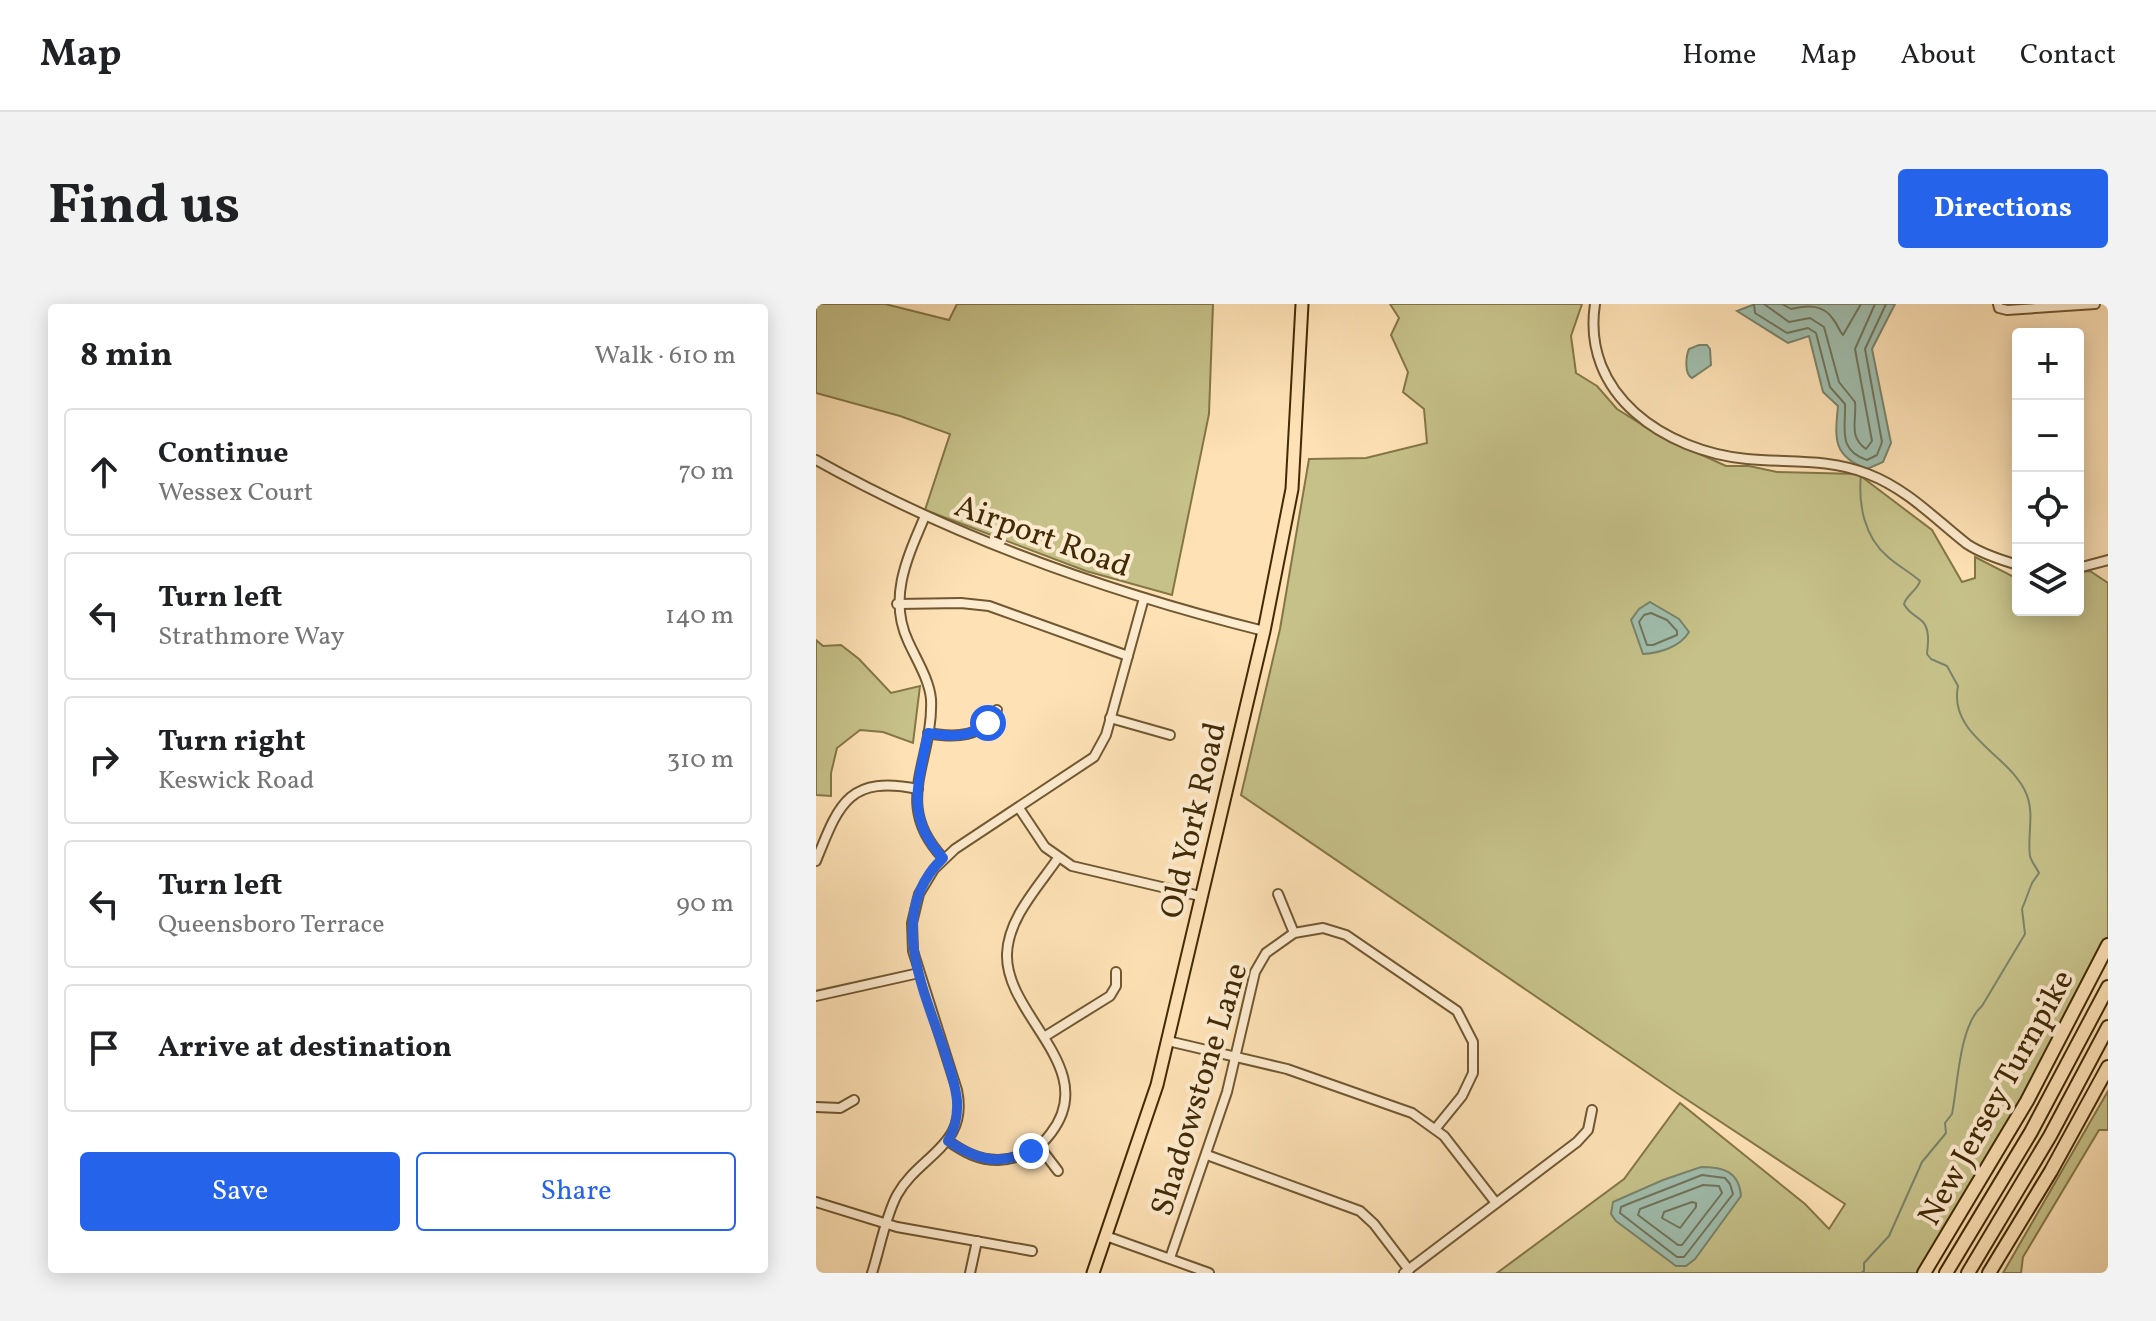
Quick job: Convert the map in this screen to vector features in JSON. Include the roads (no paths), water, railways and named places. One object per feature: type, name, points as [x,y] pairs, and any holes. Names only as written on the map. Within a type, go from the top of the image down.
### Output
[{"type":"highway","name":"New Jersey Turnpike","points":[[1924,1273],[2006,1140],[2108,945]]},
{"type":"highway","name":"New Jersey Turnpike","points":[[1946,1273],[2031,1132],[2108,987]]},
{"type":"highway","name":"New Jersey Turnpike","points":[[1968,1273],[2042,1149],[2108,1027]]},
{"type":"highway","points":[[1989,1273],[2108,1067]]},
{"type":"main road","name":"Old York Road","points":[[1093,1273],[1148,1113],[1168,1041],[1264,631],[1288,515],[1302,304]]},
{"type":"street","points":[[1605,305],[1594,304],[1593,334],[1596,354],[1606,380],[1621,401],[1656,428],[1695,449],[1745,459],[1822,462],[1858,470],[1902,491],[1969,545],[2012,563]]},
{"type":"street","points":[[1998,306],[2007,310],[2095,304]]},
{"type":"street","name":"Airport Road","points":[[816,460],[925,516],[1038,563],[1144,598],[1264,631]]},
{"type":"street","points":[[925,516],[899,588],[897,604],[903,631],[930,692],[928,733],[917,807],[922,829],[931,846],[943,858]]},
{"type":"street","points":[[2084,566],[2108,560]]},
{"type":"street","points":[[872,1273],[901,1188],[948,1141],[957,1119],[958,1094],[919,973],[912,938],[913,915],[925,881],[943,858],[1094,757],[1103,743],[1144,598]]},
{"type":"street","points":[[897,604],[989,606],[1128,656]]},
{"type":"street","points":[[928,733],[968,735],[988,723],[997,710]]},
{"type":"street","points":[[1110,718],[1170,735]]},
{"type":"street","points":[[816,861],[835,815],[851,796],[878,785],[918,789]]},
{"type":"street","points":[[1019,808],[1040,842],[1058,858],[1083,869],[1200,896]]},
{"type":"street","points":[[948,1141],[972,1156],[990,1159],[1015,1157],[1039,1146],[1057,1124],[1065,1098],[1062,1071],[1014,987],[1007,955],[1009,937],[1017,918],[1058,858]]},
{"type":"street","points":[[1278,894],[1294,933],[1323,928],[1346,935],[1457,1011],[1473,1042],[1473,1073],[1462,1096],[1436,1128]]},
{"type":"street","name":"Shadowstone Lane","points":[[1170,1258],[1227,1092],[1255,972],[1266,953],[1294,933]]},
{"type":"street","points":[[1044,1037],[1110,996],[1116,986],[1116,972]]},
{"type":"street","points":[[816,996],[919,973]]},
{"type":"street","points":[[1168,1041],[1311,1076],[1412,1113],[1436,1128],[1496,1203]]},
{"type":"street","points":[[816,1107],[840,1108],[854,1100]]},
{"type":"street","points":[[1207,1155],[1360,1211],[1374,1224],[1406,1271],[1584,1137],[1592,1110]]},
{"type":"street","points":[[1039,1146],[1058,1171]]},
{"type":"street","points":[[816,1202],[887,1224],[1032,1251]]},
{"type":"street","points":[[1106,1236],[1209,1273]]},
{"type":"street","points":[[970,1273],[977,1241]]},
{"type":"water","points":[[1755,304],[1895,304],[1872,349],[1891,443],[1883,462],[1867,469],[1842,452],[1836,428],[1838,406],[1823,392],[1809,336],[1788,343],[1737,311]]},
{"type":"water","points":[[1707,345],[1710,349],[1711,365],[1692,378],[1687,369],[1687,356],[1689,349]]},
{"type":"water","points":[[1650,602],[1679,619],[1689,632],[1669,648],[1643,654],[1631,620],[1639,609]]},
{"type":"water","points":[[1701,1167],[1728,1172],[1737,1181],[1741,1196],[1695,1259],[1686,1266],[1676,1266],[1616,1221],[1611,1214],[1613,1202]]},
{"type":"waterway","points":[[1861,474],[1862,508],[1873,540],[1888,557],[1920,581],[1904,604],[1927,629],[1927,654],[1947,666],[1958,686],[1957,703],[1962,718],[1982,744],[2007,767],[2026,793],[2030,808],[2030,856],[2039,873],[2022,909],[2025,934],[1968,1027],[1952,1114],[1945,1123],[1946,1133],[1922,1162],[1889,1236],[1864,1263],[1861,1273]]}]
